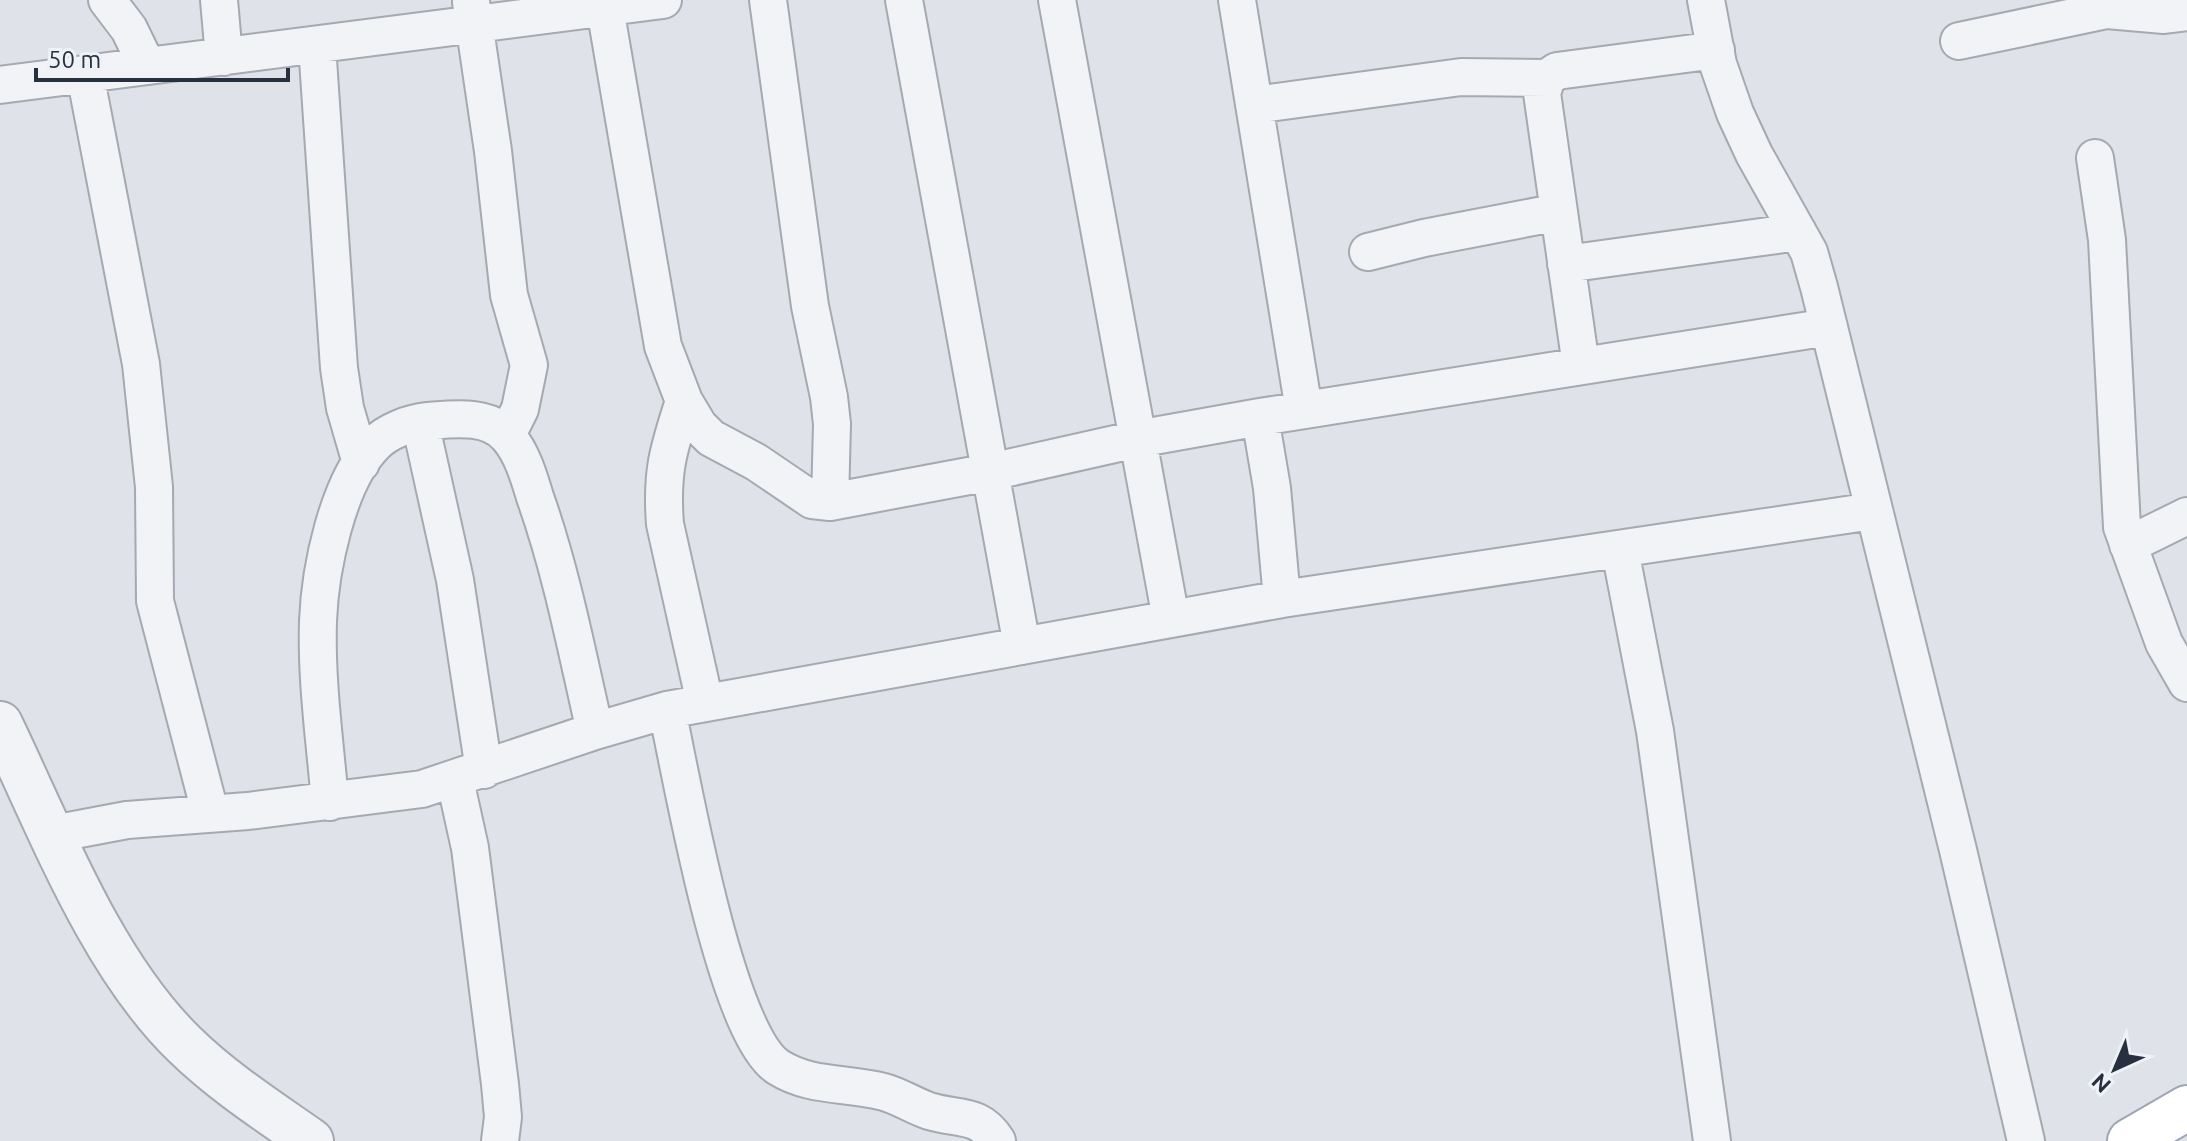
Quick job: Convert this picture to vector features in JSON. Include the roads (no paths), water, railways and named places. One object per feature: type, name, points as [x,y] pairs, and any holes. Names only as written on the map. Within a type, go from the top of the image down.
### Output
[{"type":"main road","points":[[2130,1141],[2187,1108]]},
{"type":"street","points":[[219,0],[224,57]]},
{"type":"street","points":[[0,85],[317,45],[472,12],[605,8],[663,0]]},
{"type":"street","points":[[768,0],[810,306],[829,397],[832,424],[830,502]]},
{"type":"street","points":[[904,0],[1022,646]]},
{"type":"street","points":[[1057,0],[1171,619]]},
{"type":"street","points":[[1237,0],[1304,410]]},
{"type":"street","points":[[1706,0],[1716,50],[1735,113],[1754,154],[1809,252],[1958,850],[2026,1141]]},
{"type":"street","points":[[112,2],[147,66]]},
{"type":"street","points":[[605,8],[663,346],[684,401],[699,426],[711,438],[756,462],[812,500],[830,502],[1260,417],[1829,327]]},
{"type":"street","points":[[1959,41],[2107,10],[2164,15],[2187,12]]},
{"type":"street","points":[[472,12],[493,151],[509,295],[529,365],[523,398],[507,435]]},
{"type":"street","points":[[317,45],[339,368],[345,408],[361,463]]},
{"type":"street","points":[[1254,105],[1461,77],[1547,78],[1557,71],[1716,50]]},
{"type":"street","points":[[85,74],[141,364],[154,487],[155,601],[210,812]]},
{"type":"street","points":[[1547,78],[1542,93],[1581,366]]},
{"type":"street","points":[[2095,158],[2107,240],[2122,527],[2164,643],[2187,683]]},
{"type":"street","points":[[1368,252],[1559,212]]},
{"type":"street","points":[[1566,264],[1798,232]]},
{"type":"street","points":[[684,401],[669,445],[663,475],[664,512],[705,703]]},
{"type":"street","points":[[1260,417],[1275,513],[1282,599]]},
{"type":"street","points":[[330,802],[318,654],[318,619],[327,553],[349,486],[374,444],[395,430],[420,422],[463,418],[491,424],[507,435],[517,451],[550,540],[595,731]]},
{"type":"street","points":[[420,422],[455,580],[470,775],[470,848],[503,1117],[500,1141]]},
{"type":"street","points":[[53,834],[127,820],[330,802],[422,789],[667,710],[1282,599],[1873,511]]},
{"type":"street","points":[[2128,545],[2187,516]]},
{"type":"street","points":[[1620,550],[1655,731],[1712,1141]]},
{"type":"street","points":[[667,710],[715,932],[740,1005],[776,1066],[810,1082],[884,1092],[930,1111],[977,1120],[989,1128],[997,1141]]},
{"type":"street","points":[[0,724],[116,955],[153,1008],[184,1044],[236,1088],[311,1141]]}]
